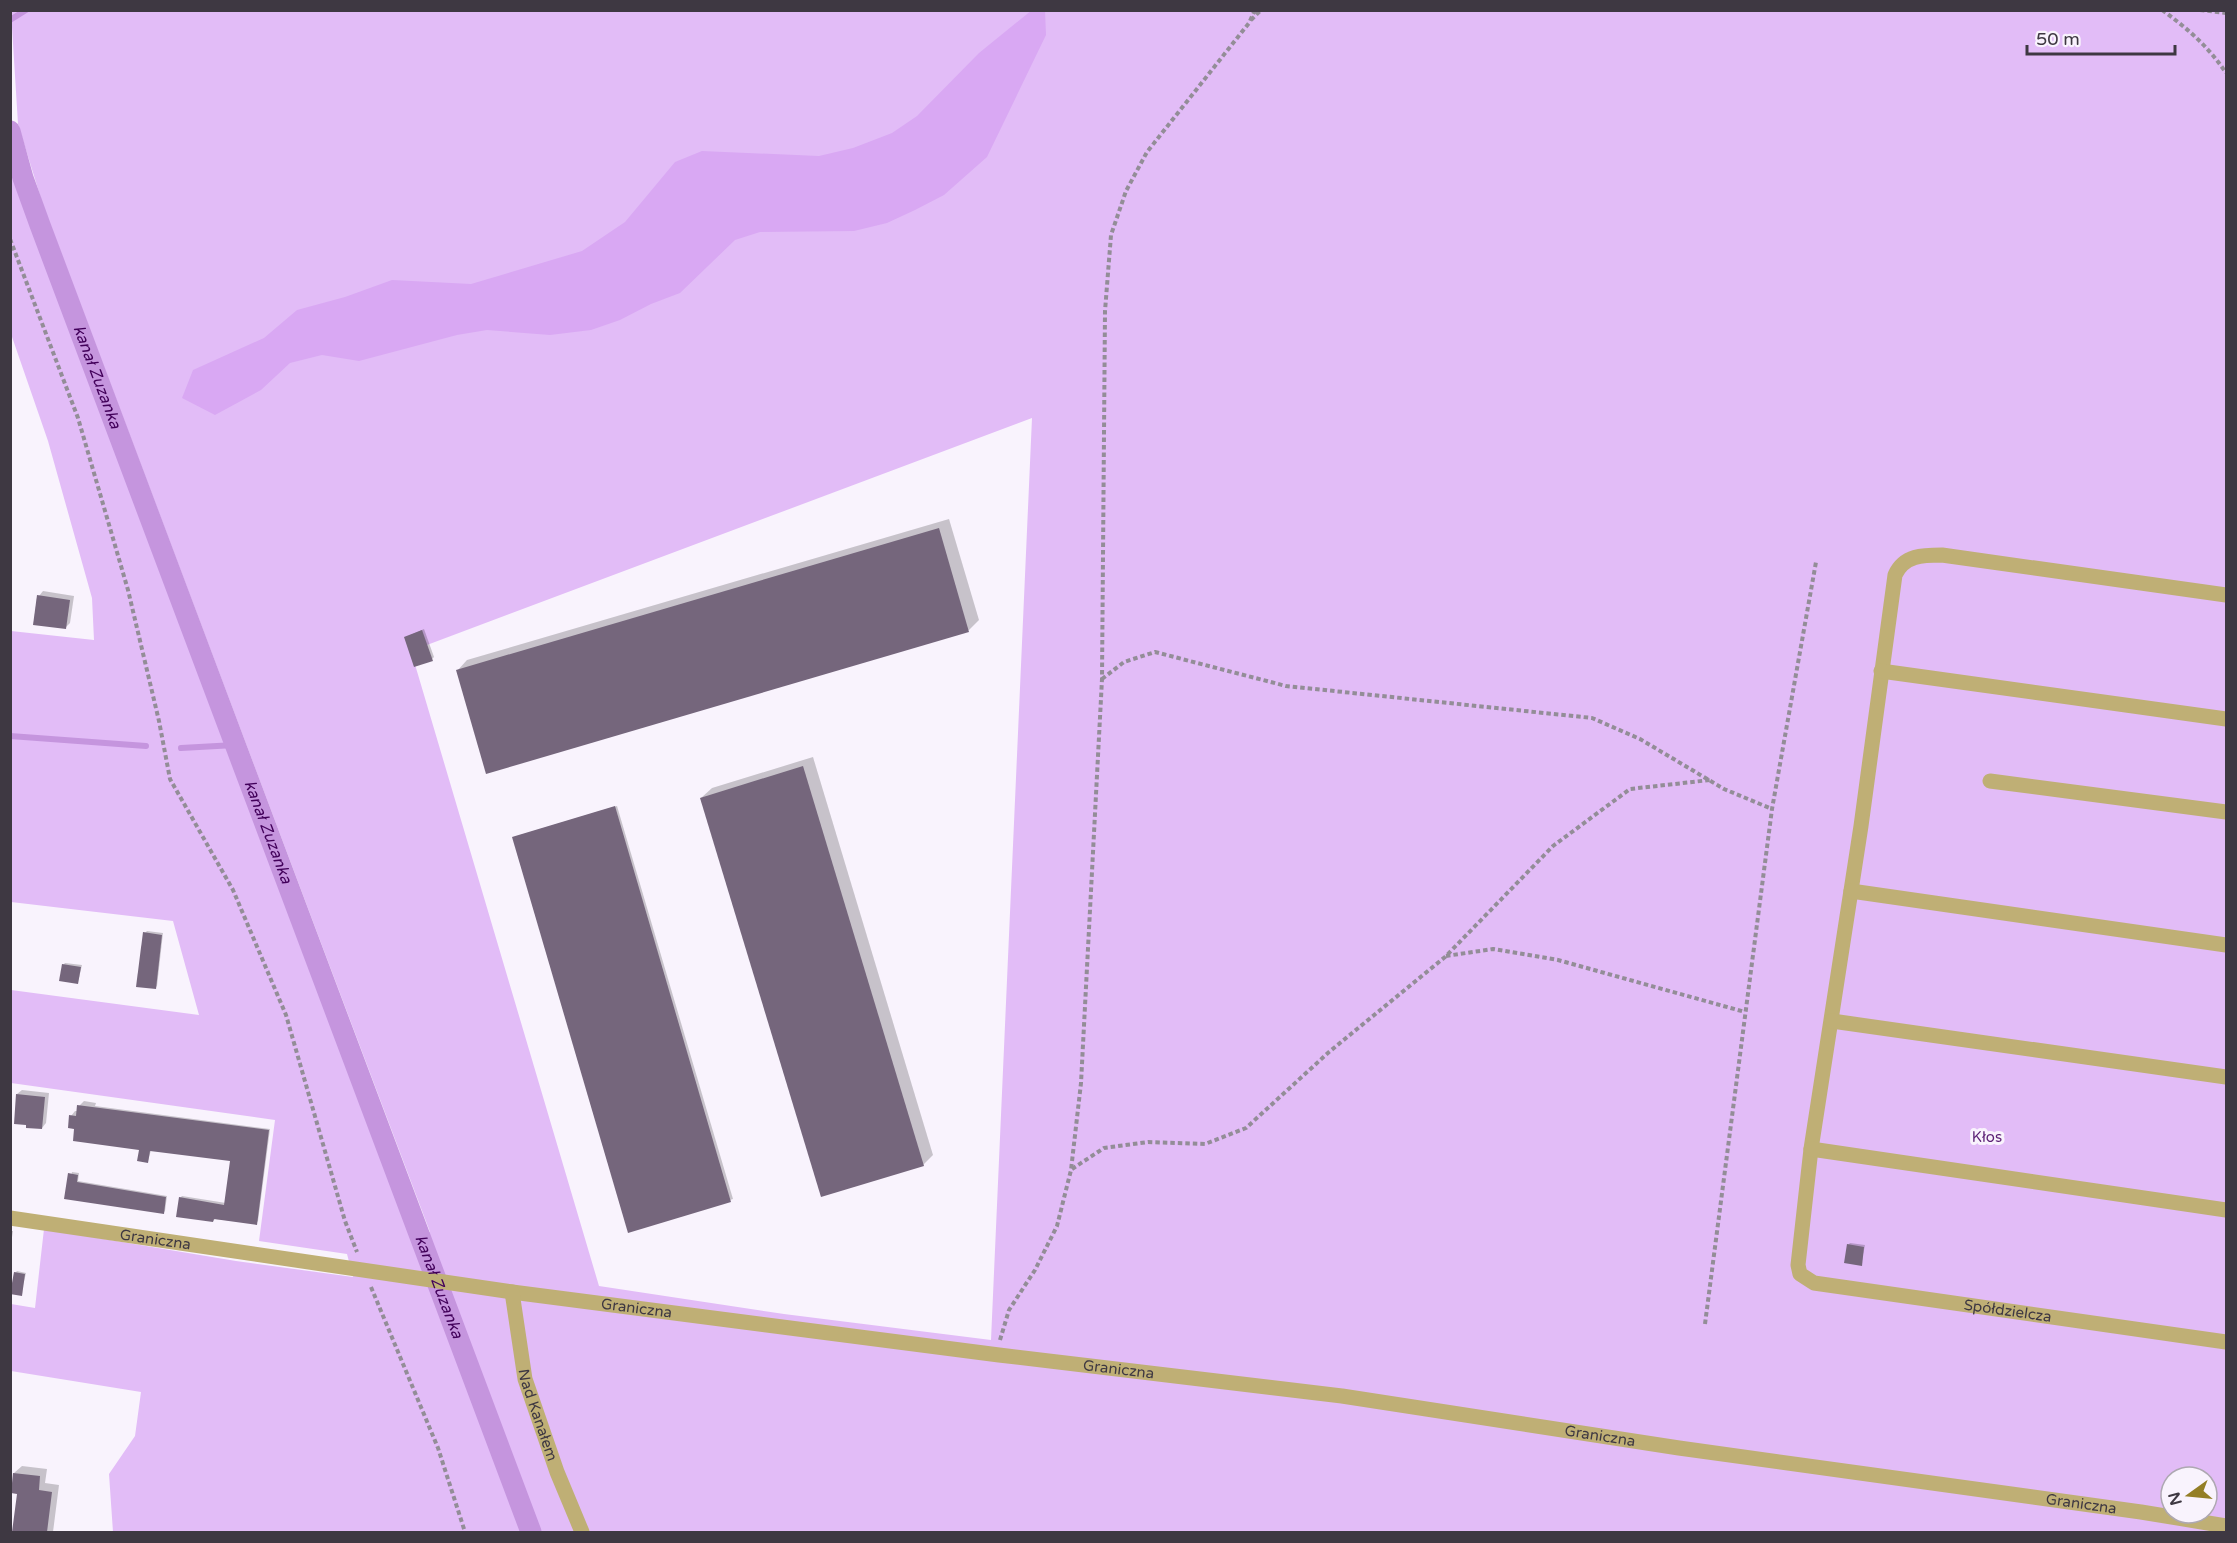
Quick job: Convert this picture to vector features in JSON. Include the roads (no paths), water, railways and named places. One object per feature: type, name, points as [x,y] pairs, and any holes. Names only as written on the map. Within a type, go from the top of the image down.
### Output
[{"type":"street","points":[[2226,595],[1942,555],[1920,556],[1904,562],[1895,575],[1832,1021],[1811,1149],[2226,1210]]},
{"type":"street","points":[[1881,671],[2226,719]]},
{"type":"street","points":[[1990,781],[2226,813]]},
{"type":"street","points":[[1851,891],[2226,945]]},
{"type":"street","points":[[1832,1021],[2226,1077]]},
{"type":"street","name":"Spółdzielcza","points":[[1811,1149],[1798,1265],[1800,1274],[1814,1283],[2226,1342]]},
{"type":"street","name":"Graniczna","points":[[10,1218],[512,1292],[999,1355],[1342,1396],[1679,1448],[2141,1512],[2226,1526]]},
{"type":"street","name":"Nad Kanałem","points":[[512,1292],[525,1379],[557,1472],[582,1533]]},
{"type":"waterway","points":[[10,20],[26,10]]},
{"type":"waterway","name":"kanał Zuzanka","points":[[10,131],[23,178],[40,225],[531,1532]]},
{"type":"waterway","points":[[10,736],[146,746]]},
{"type":"waterway","points":[[181,748],[235,745]]},
{"type":"park label","name":"Kłos","points":[[1987,1137]]}]
